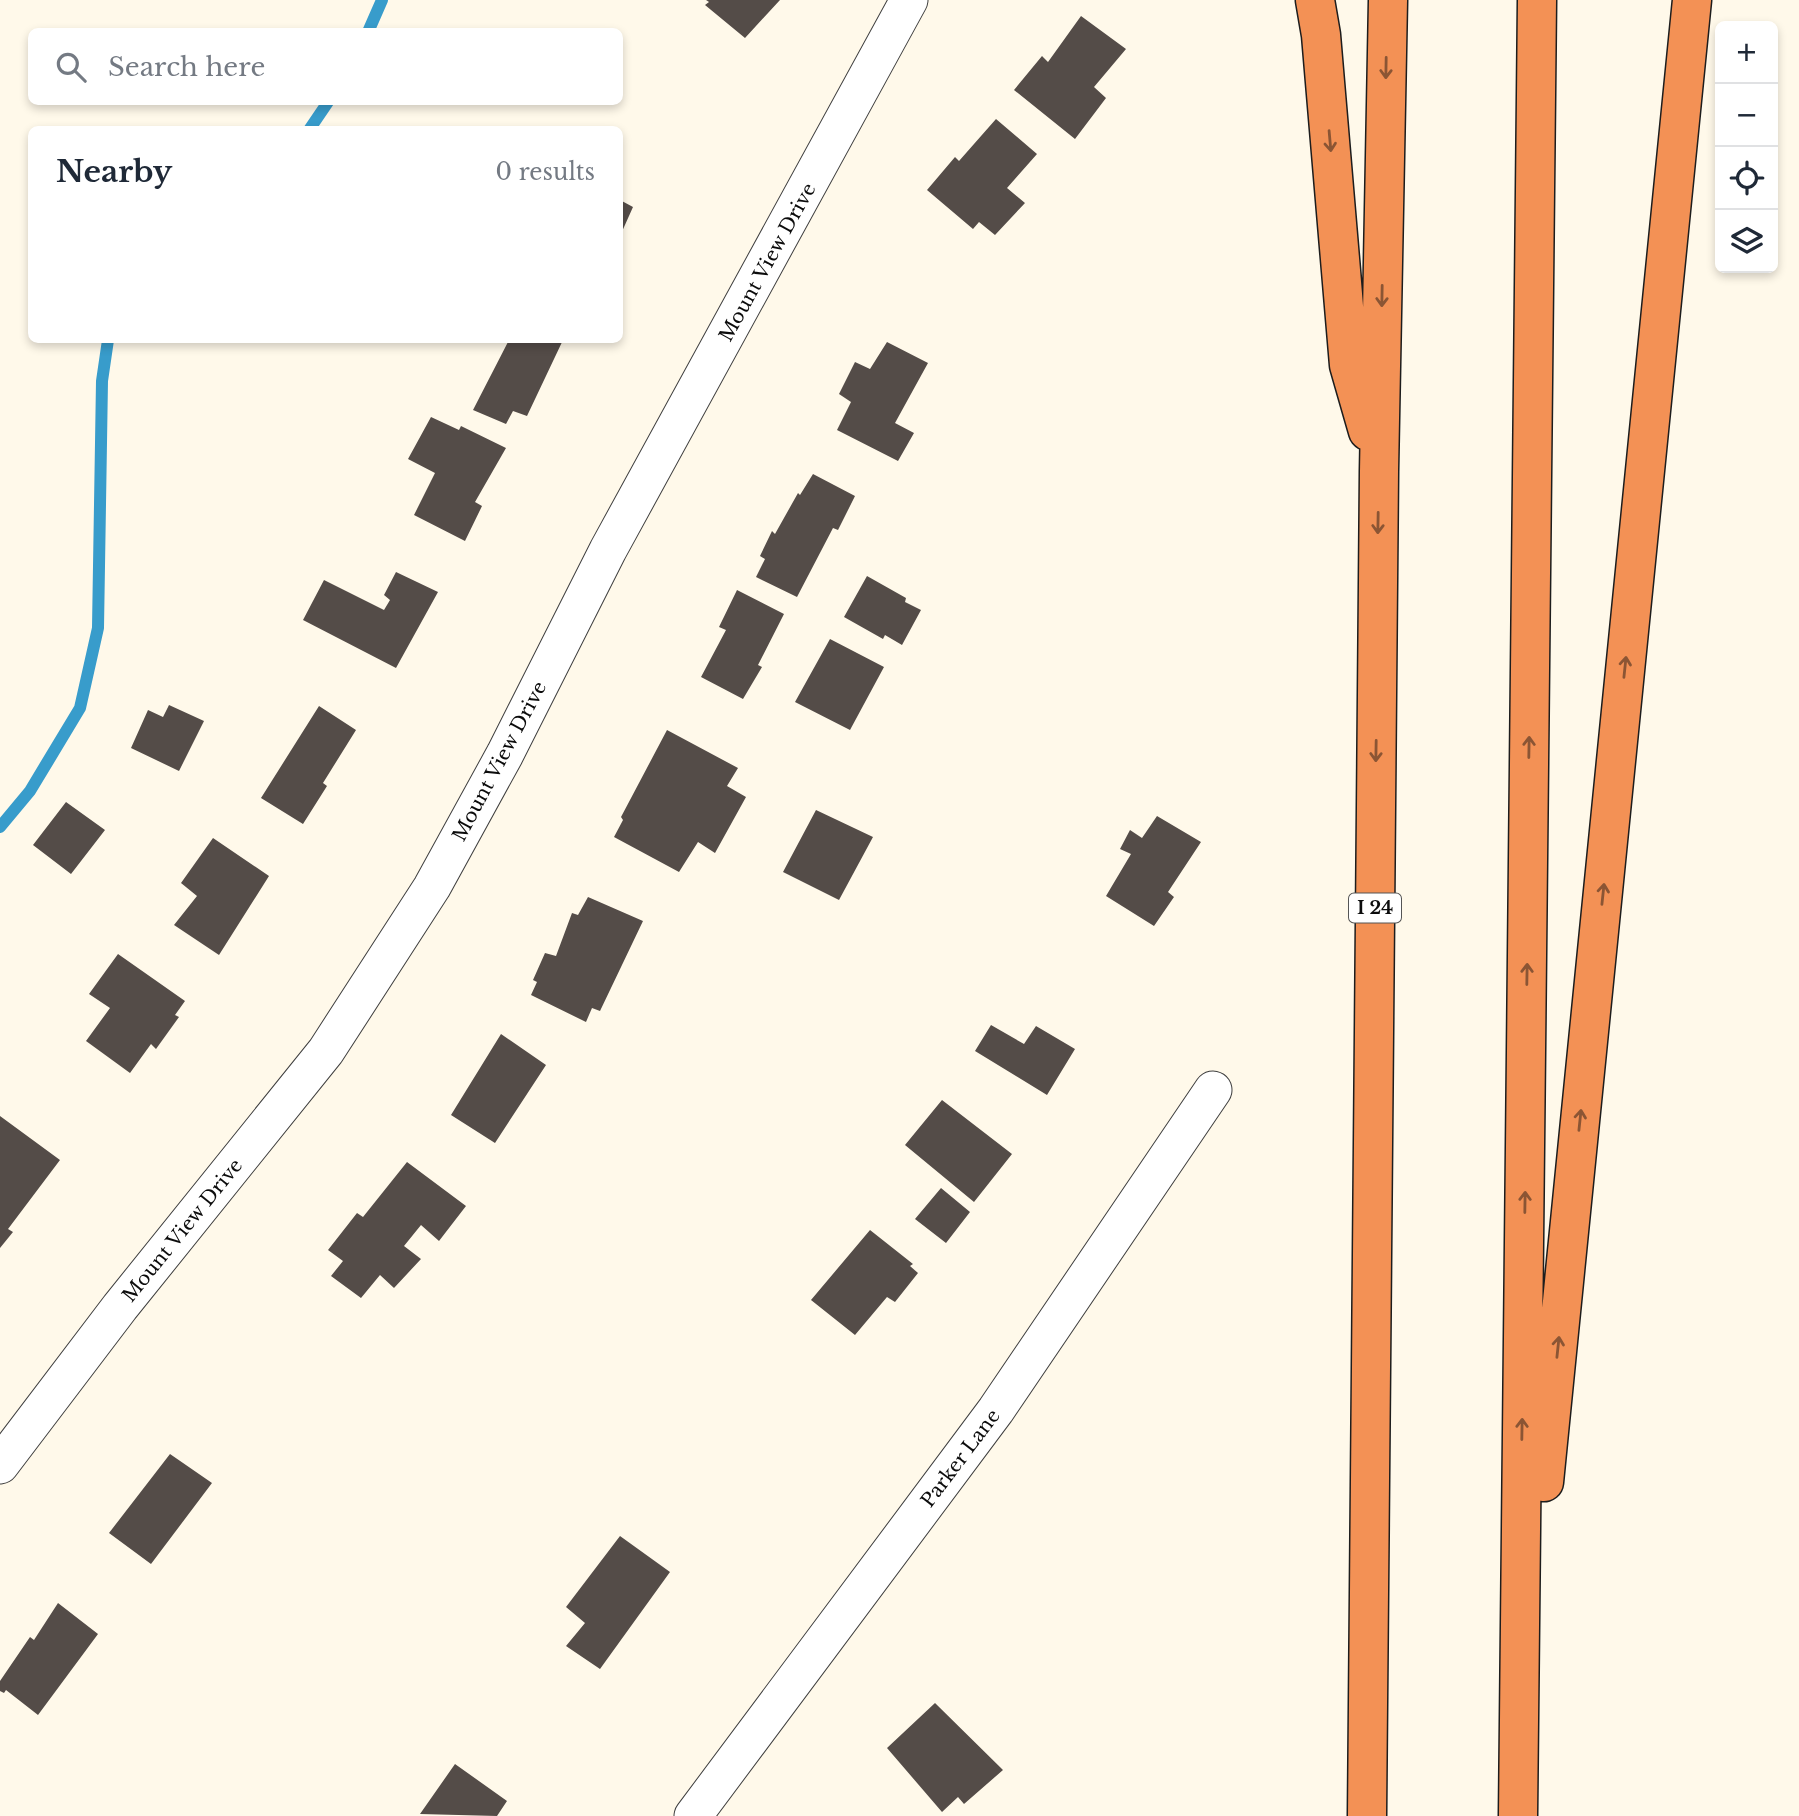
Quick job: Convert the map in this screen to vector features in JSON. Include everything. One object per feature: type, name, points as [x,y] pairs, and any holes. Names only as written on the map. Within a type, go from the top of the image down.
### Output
[{"type":"highway","points":[[1315,0],[1321,35],[1349,365],[1379,471]]},
{"type":"highway","name":"I 24","points":[[1367,1816],[1379,471],[1388,0]]},
{"type":"highway","points":[[1518,1816],[1537,0]]},
{"type":"highway","points":[[1519,1731],[1692,0]]},
{"type":"street","name":"Mount View Drive","points":[[0,1465],[120,1307],[326,1051],[432,887],[505,754],[608,550],[909,0]]},
{"type":"street","name":"Parker Lane","points":[[693,1816],[996,1410],[1213,1090]]},
{"type":"building","points":[[706,0],[780,0],[745,38],[705,5],[709,2]]},
{"type":"building","points":[[1081,16],[1126,49],[1094,87],[1106,98],[1075,139],[1014,90],[1042,56],[1048,62]]},
{"type":"building","points":[[996,119],[1037,154],[1007,188],[1025,203],[995,235],[979,222],[973,229],[927,190],[955,157],[959,161]]},
{"type":"building","points":[[623,202],[633,207],[623,229]]},
{"type":"building","points":[[887,342],[928,363],[895,423],[914,433],[898,461],[837,430],[851,402],[839,394],[855,362],[870,369]]},
{"type":"building","points":[[507,343],[562,343],[527,416],[513,411],[506,424],[473,410]]},
{"type":"building","points":[[431,417],[459,430],[461,426],[506,448],[475,502],[482,506],[465,541],[414,515],[435,473],[408,459]]},
{"type":"building","points":[[813,474],[855,496],[838,530],[833,528],[797,597],[756,577],[765,559],[760,556],[772,531],[775,534],[798,493],[800,495]]},
{"type":"building","points":[[396,572],[438,592],[396,668],[303,620],[324,580],[384,610],[390,600],[384,595]]},
{"type":"building","points":[[867,576],[906,598],[905,602],[921,610],[902,645],[885,635],[883,639],[844,617]]},
{"type":"building","points":[[737,590],[784,614],[758,665],[762,667],[743,699],[701,677],[726,630],[719,627]]},
{"type":"building","points":[[830,639],[884,667],[850,730],[795,702]]},
{"type":"building","points":[[169,705],[204,721],[179,771],[131,748],[148,710],[163,717]]},
{"type":"building","points":[[319,706],[356,730],[323,783],[327,786],[303,824],[261,798]]},
{"type":"building","points":[[667,730],[738,768],[727,786],[746,797],[715,853],[698,842],[679,872],[614,837],[623,820],[621,817]]},
{"type":"building","points":[[66,802],[105,830],[71,874],[33,845]]},
{"type":"building","points":[[816,810],[873,837],[839,900],[783,872]]},
{"type":"building","points":[[1157,816],[1201,842],[1168,892],[1174,897],[1154,926],[1106,896],[1131,854],[1120,849],[1130,830],[1142,838]]},
{"type":"building","points":[[213,838],[269,876],[219,955],[174,925],[197,896],[181,883]]},
{"type":"building","points":[[588,897],[643,921],[600,1011],[592,1008],[586,1022],[531,995],[537,982],[533,980],[545,953],[556,956],[572,913],[578,915]]},
{"type":"building","points":[[118,954],[185,1001],[175,1015],[179,1017],[156,1049],[151,1044],[130,1073],[86,1041],[110,1008],[89,994]]},
{"type":"building","points":[[991,1025],[1024,1044],[1036,1026],[1075,1049],[1047,1095],[975,1051]]},
{"type":"building","points":[[501,1034],[546,1065],[495,1143],[451,1115]]},
{"type":"building","points":[[942,1100],[1012,1154],[974,1202],[905,1145]]},
{"type":"building","points":[[0,1116],[60,1160],[8,1229],[13,1232],[0,1248]]},
{"type":"building","points":[[407,1162],[466,1206],[439,1241],[421,1225],[404,1246],[421,1259],[394,1288],[380,1275],[361,1298],[331,1276],[343,1261],[328,1250],[357,1213],[363,1217]]},
{"type":"building","points":[[941,1188],[970,1212],[946,1243],[915,1219]]},
{"type":"building","points":[[870,1230],[913,1264],[910,1266],[918,1273],[895,1302],[887,1297],[855,1335],[811,1300]]},
{"type":"building","points":[[170,1454],[212,1483],[151,1564],[109,1533]]},
{"type":"building","points":[[620,1536],[670,1572],[600,1669],[566,1646],[585,1623],[566,1607]]},
{"type":"building","points":[[58,1603],[98,1634],[38,1715],[6,1690],[4,1693],[0,1691],[0,1681],[30,1637],[34,1640]]},
{"type":"building","points":[[935,1703],[1003,1770],[964,1804],[958,1797],[942,1812],[887,1748]]},
{"type":"building","points":[[455,1764],[507,1801],[497,1816],[420,1814]]},
{"type":"waterway","points":[[370,28],[382,0]]},
{"type":"waterway","points":[[312,126],[326,105]]},
{"type":"waterway","points":[[0,827],[30,791],[80,708],[98,628],[102,381],[108,343]]}]
